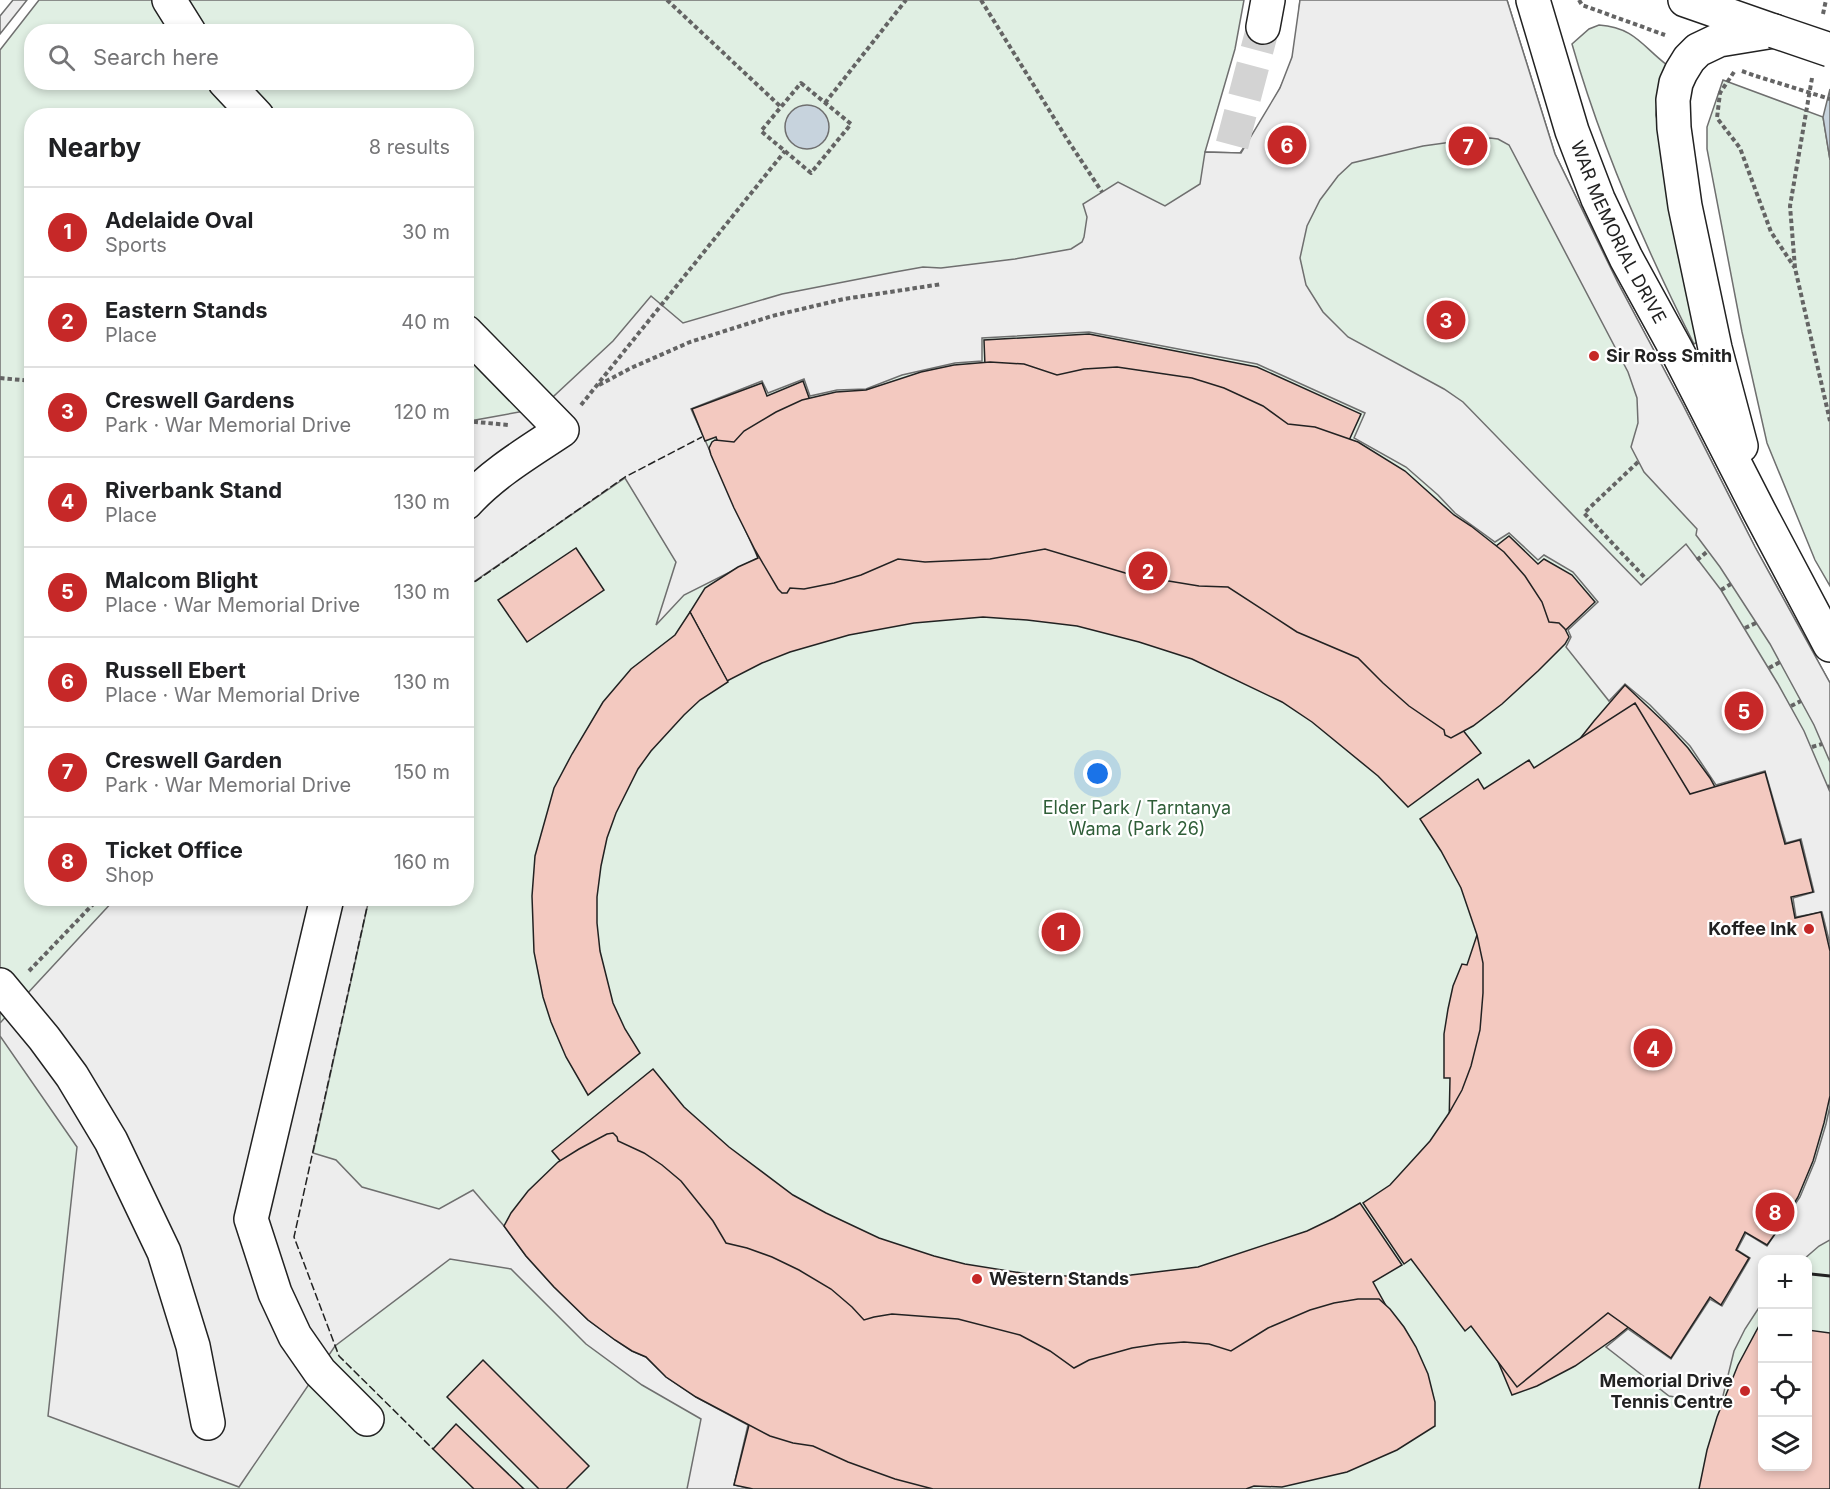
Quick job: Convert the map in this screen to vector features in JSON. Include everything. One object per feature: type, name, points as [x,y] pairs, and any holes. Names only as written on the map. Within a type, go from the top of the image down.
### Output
[{"type":"street","points":[[169,0],[184,24]]},
{"type":"street","name":"WAR MEMORIAL DRIVE","points":[[1533,0],[1572,131],[1598,199],[1626,258],[1830,645]]},
{"type":"street","points":[[1685,0],[1822,47]]},
{"type":"street","points":[[1759,511],[1715,348],[1685,207],[1674,128],[1673,100],[1681,72],[1698,50],[1719,40],[1774,31]]},
{"type":"street","points":[[233,90],[249,108]]},
{"type":"street","points":[[474,340],[562,430],[510,465],[474,494]]},
{"type":"street","points":[[325,906],[251,1219],[275,1293],[296,1336],[320,1372],[367,1419]]},
{"type":"street","points":[[11,981],[44,1038],[72,1076],[111,1141],[164,1252],[193,1346],[208,1423]]},
{"type":"path","points":[[667,0],[781,107]]},
{"type":"path","points":[[825,103],[906,0]]},
{"type":"path","points":[[981,0],[1102,192]]},
{"type":"path","points":[[1579,0],[1582,5],[1669,36]]},
{"type":"path","points":[[1826,0],[1822,47],[1790,206],[1795,268],[1830,421]]},
{"type":"path","points":[[1736,69],[1720,93],[1717,118],[1740,148],[1771,232],[1795,268]]},
{"type":"path","points":[[1756,76],[1830,99]]},
{"type":"path","points":[[801,82],[825,103],[851,124],[812,172],[761,131],[801,82]]},
{"type":"path","points":[[562,430],[785,151]]},
{"type":"path","points":[[597,386],[690,342],[772,316],[844,299],[942,284]]},
{"type":"path","points":[[0,378],[24,380]]},
{"type":"path","points":[[1638,462],[1584,513],[1647,580]]},
{"type":"path","points":[[1697,560],[1708,551]]},
{"type":"path","points":[[1721,590],[1731,584]]},
{"type":"path","points":[[1745,628],[1756,623]]},
{"type":"path","points":[[1769,668],[1780,662]]},
{"type":"path","points":[[1791,706],[1801,701]]},
{"type":"path","points":[[1812,747],[1822,744]]},
{"type":"path","points":[[11,981],[91,906]]},
{"type":"green space","name":"Elder Park / Tarntanya Wama (Park 26)","points":[[39,0],[1244,0],[1235,49],[1205,152],[1240,153],[1270,106],[1289,68],[1293,55],[1300,0],[1507,0],[1555,154],[1618,283],[1755,547],[1830,683],[1830,1489],[0,1489],[0,50]]},
{"type":"green space","points":[[1599,25],[1629,34],[1667,65],[1658,88],[1656,115],[1703,339],[1694,344],[1658,271],[1626,197],[1597,122],[1572,44],[1589,29]]},
{"type":"green space","points":[[1723,80],[1823,117],[1830,160],[1830,586],[1815,560],[1767,443],[1742,332],[1707,149],[1707,127]]},
{"type":"shaded area","points":[[13,0],[27,0],[0,34],[0,16]]},
{"type":"shaded area","points":[[1300,0],[1507,0],[1555,154],[1618,283],[1755,547],[1830,683],[1830,762],[1814,725],[1770,644],[1720,567],[1696,535],[1697,529],[1644,472],[1631,447],[1638,423],[1637,398],[1628,372],[1509,145],[1498,139],[1490,138],[1459,141],[1423,146],[1352,163],[1338,176],[1320,200],[1307,226],[1300,258],[1306,285],[1323,312],[1348,337],[1444,389],[1463,402],[1641,585],[1686,544],[1721,590],[1778,684],[1804,731],[1830,792],[1830,944],[1822,912],[1796,917],[1793,898],[1814,892],[1801,839],[1786,843],[1765,771],[1716,785],[1690,746],[1650,705],[1625,684],[1609,701],[1566,647],[1571,637],[1568,630],[1598,602],[1573,572],[1544,555],[1538,560],[1509,533],[1495,542],[1455,513],[1406,467],[1354,438],[1365,413],[1257,364],[1089,332],[982,338],[982,361],[955,363],[902,375],[866,389],[837,390],[810,396],[804,379],[768,393],[762,381],[691,409],[758,558],[684,595],[656,625],[676,562],[625,478],[474,582],[474,420],[541,408],[613,341],[651,296],[683,323],[782,294],[895,272],[923,267],[941,268],[1015,259],[1071,249],[1082,242],[1084,237],[1087,217],[1083,204],[1118,182],[1165,206],[1200,184],[1205,152],[1241,153],[1280,88],[1292,57]]},
{"type":"shaded area","points":[[1830,89],[1830,160],[1823,117]]},
{"type":"shaded area","points":[[807,105],[823,111],[829,127],[823,143],[807,149],[791,143],[785,127],[791,111]]},
{"type":"shaded area","points":[[109,906],[367,906],[313,1153],[336,1160],[362,1187],[439,1209],[473,1190],[526,1256],[588,1320],[632,1351],[646,1357],[666,1377],[696,1397],[748,1425],[734,1485],[753,1489],[687,1489],[701,1419],[642,1385],[586,1344],[511,1269],[450,1259],[335,1346],[239,1487],[48,1416],[77,1147],[0,1036],[0,1023]]},
{"type":"shaded area","points":[[1830,1106],[1830,1240],[1809,1255],[1758,1255],[1758,1309],[1734,1351],[1721,1404],[1669,1396],[1606,1347],[1628,1329],[1671,1359],[1710,1299],[1722,1306],[1750,1258],[1737,1250],[1746,1233],[1767,1246],[1800,1197],[1815,1161]]},
{"type":"building","points":[[1089,334],[1257,367],[1361,414],[1346,447],[1496,546],[1509,536],[1538,564],[1544,559],[1572,575],[1595,602],[1462,729],[1481,753],[1408,807],[1378,776],[1312,722],[1282,702],[1192,659],[1077,626],[1027,620],[983,617],[914,623],[849,635],[790,652],[727,681],[690,612],[705,588],[738,567],[758,558],[716,437],[705,441],[692,409],[762,383],[767,396],[803,381],[812,406],[985,366],[984,340]]},
{"type":"building","points":[[990,362],[1024,364],[1057,375],[1084,369],[1117,367],[1192,378],[1224,388],[1263,406],[1288,424],[1315,427],[1358,442],[1405,471],[1454,515],[1504,552],[1525,576],[1542,602],[1549,622],[1559,623],[1569,637],[1538,671],[1502,704],[1473,726],[1451,738],[1445,735],[1444,730],[1409,706],[1358,658],[1297,632],[1228,587],[1199,586],[1132,575],[1045,549],[990,559],[925,562],[898,559],[861,575],[834,583],[804,589],[790,588],[787,593],[782,593],[755,550],[734,508],[711,455],[709,448],[712,442],[715,440],[734,442],[744,431],[802,400],[836,392],[866,390],[921,372],[954,365]]},
{"type":"building","points":[[576,548],[604,590],[527,642],[498,600]]},
{"type":"building","points":[[690,612],[728,682],[700,700],[651,751],[638,769],[616,813],[607,838],[597,897],[600,951],[613,1003],[640,1053],[588,1095],[566,1057],[543,997],[534,952],[532,896],[535,856],[554,788],[603,702],[631,669],[675,635]]},
{"type":"building","points":[[1625,685],[1688,748],[1710,778],[1746,844],[1761,889],[1770,934],[1775,980],[1776,1028],[1770,1079],[1762,1119],[1745,1172],[1722,1217],[1698,1256],[1647,1312],[1615,1338],[1575,1366],[1537,1386],[1512,1395],[1482,1319],[1459,1232],[1451,1174],[1450,1078],[1444,1078],[1444,1034],[1453,986],[1462,964],[1467,965],[1485,911],[1509,855],[1538,800],[1563,760]]},
{"type":"building","points":[[1635,703],[1690,794],[1765,772],[1785,844],[1800,840],[1813,892],[1791,897],[1795,918],[1821,912],[1830,951],[1830,1096],[1813,1161],[1798,1197],[1780,1227],[1767,1245],[1745,1232],[1736,1250],[1749,1258],[1721,1305],[1710,1297],[1671,1358],[1608,1313],[1517,1387],[1471,1326],[1465,1331],[1411,1259],[1404,1264],[1363,1203],[1390,1185],[1430,1141],[1449,1113],[1462,1090],[1471,1066],[1480,1030],[1483,963],[1477,935],[1461,888],[1420,819],[1478,779],[1484,789],[1529,760],[1534,768]]},
{"type":"building","name":"Western Stands","points":[[653,1069],[684,1107],[729,1147],[793,1195],[879,1238],[965,1264],[1028,1274],[1064,1276],[1131,1275],[1198,1267],[1307,1231],[1360,1203],[1402,1265],[1373,1282],[1407,1344],[1384,1356],[1414,1419],[1370,1443],[1280,1468],[1204,1473],[1143,1466],[1138,1489],[753,1489],[734,1485],[761,1377],[645,1334],[568,1272],[527,1226],[578,1182],[552,1151]]},
{"type":"building","name":"Western Stands","points":[[613,1133],[618,1141],[644,1153],[681,1181],[713,1221],[726,1243],[772,1257],[799,1270],[831,1289],[864,1320],[892,1314],[958,1319],[1020,1335],[1050,1351],[1074,1368],[1089,1360],[1132,1348],[1158,1344],[1184,1342],[1209,1344],[1231,1351],[1268,1328],[1310,1310],[1358,1299],[1379,1299],[1404,1327],[1428,1374],[1435,1402],[1435,1426],[1397,1450],[1347,1472],[1282,1487],[1254,1486],[1246,1489],[933,1489],[895,1479],[813,1446],[770,1436],[696,1397],[666,1377],[646,1357],[632,1351],[588,1320],[526,1256],[504,1226],[528,1191],[558,1162],[607,1134]]},
{"type":"building","name":"Memorial Drive Tennis Centre","points":[[1758,1328],[1758,1471],[1812,1471],[1812,1331],[1830,1333],[1830,1489],[1699,1489],[1717,1417],[1738,1365]]},
{"type":"building","points":[[483,1360],[589,1466],[566,1489],[539,1489],[447,1397]]},
{"type":"building","points":[[456,1424],[524,1489],[474,1489],[433,1449]]},
{"type":"tunnel","points":[[1232,145],[1263,27]]},
{"type":"fence","points":[[474,582],[625,477],[702,437]]},
{"type":"fence","points":[[367,906],[294,1237],[339,1356],[433,1449]]},
{"type":"wall","points":[[1812,1274],[1830,1276]]},
{"type":"place","name":"Russell Ebert","points":[[1287,145]]},
{"type":"place","name":"Creswell Garden","points":[[1468,146]]},
{"type":"place","name":"Creswell Gardens","points":[[1446,320]]},
{"type":"place","name":"Sir Ross Smith","points":[[1594,356]]},
{"type":"place","name":"Eastern Stands","points":[[1148,571]]},
{"type":"place","name":"Malcom Blight","points":[[1744,711]]},
{"type":"place","name":"Koffee Ink","points":[[1809,929]]},
{"type":"place","name":"Adelaide Oval","points":[[1061,932]]},
{"type":"place","name":"Riverbank Stand","points":[[1653,1048]]},
{"type":"place","name":"Ticket Office","points":[[1775,1212]]},
{"type":"place","name":"Western Stands","points":[[977,1279]]},
{"type":"place","name":"Memorial Drive Tennis Centre","points":[[1745,1391]]}]
